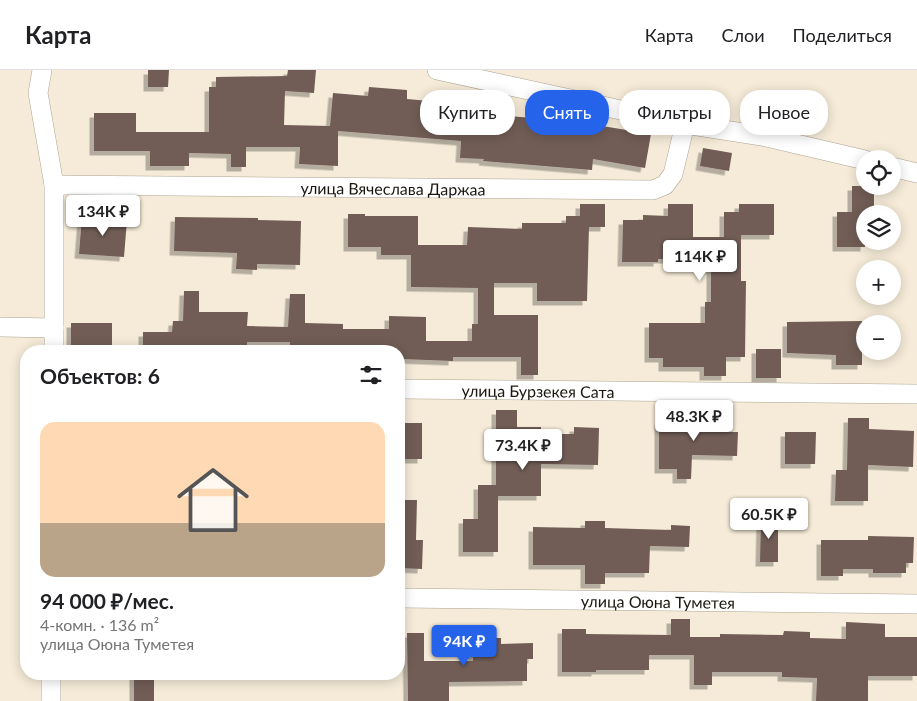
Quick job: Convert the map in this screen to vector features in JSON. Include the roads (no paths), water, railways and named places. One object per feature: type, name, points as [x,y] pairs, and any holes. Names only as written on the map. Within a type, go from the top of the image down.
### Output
[{"type":"street","points":[[42,70],[38,93],[54,185],[54,345]]},
{"type":"street","points":[[437,70],[619,110]]},
{"type":"street","points":[[730,131],[762,136],[856,158]]},
{"type":"street","name":"улица Вячеслава Даржаа","points":[[54,185],[653,190],[665,185],[674,174],[683,135]]},
{"type":"street","points":[[901,169],[917,173]]},
{"type":"street","points":[[0,327],[54,328]]},
{"type":"street","name":"улица Бурзекея Сата","points":[[405,389],[917,394]]},
{"type":"street","name":"улица Оюна Туметея","points":[[405,598],[917,604]]},
{"type":"street","points":[[50,680],[51,701]]}]
